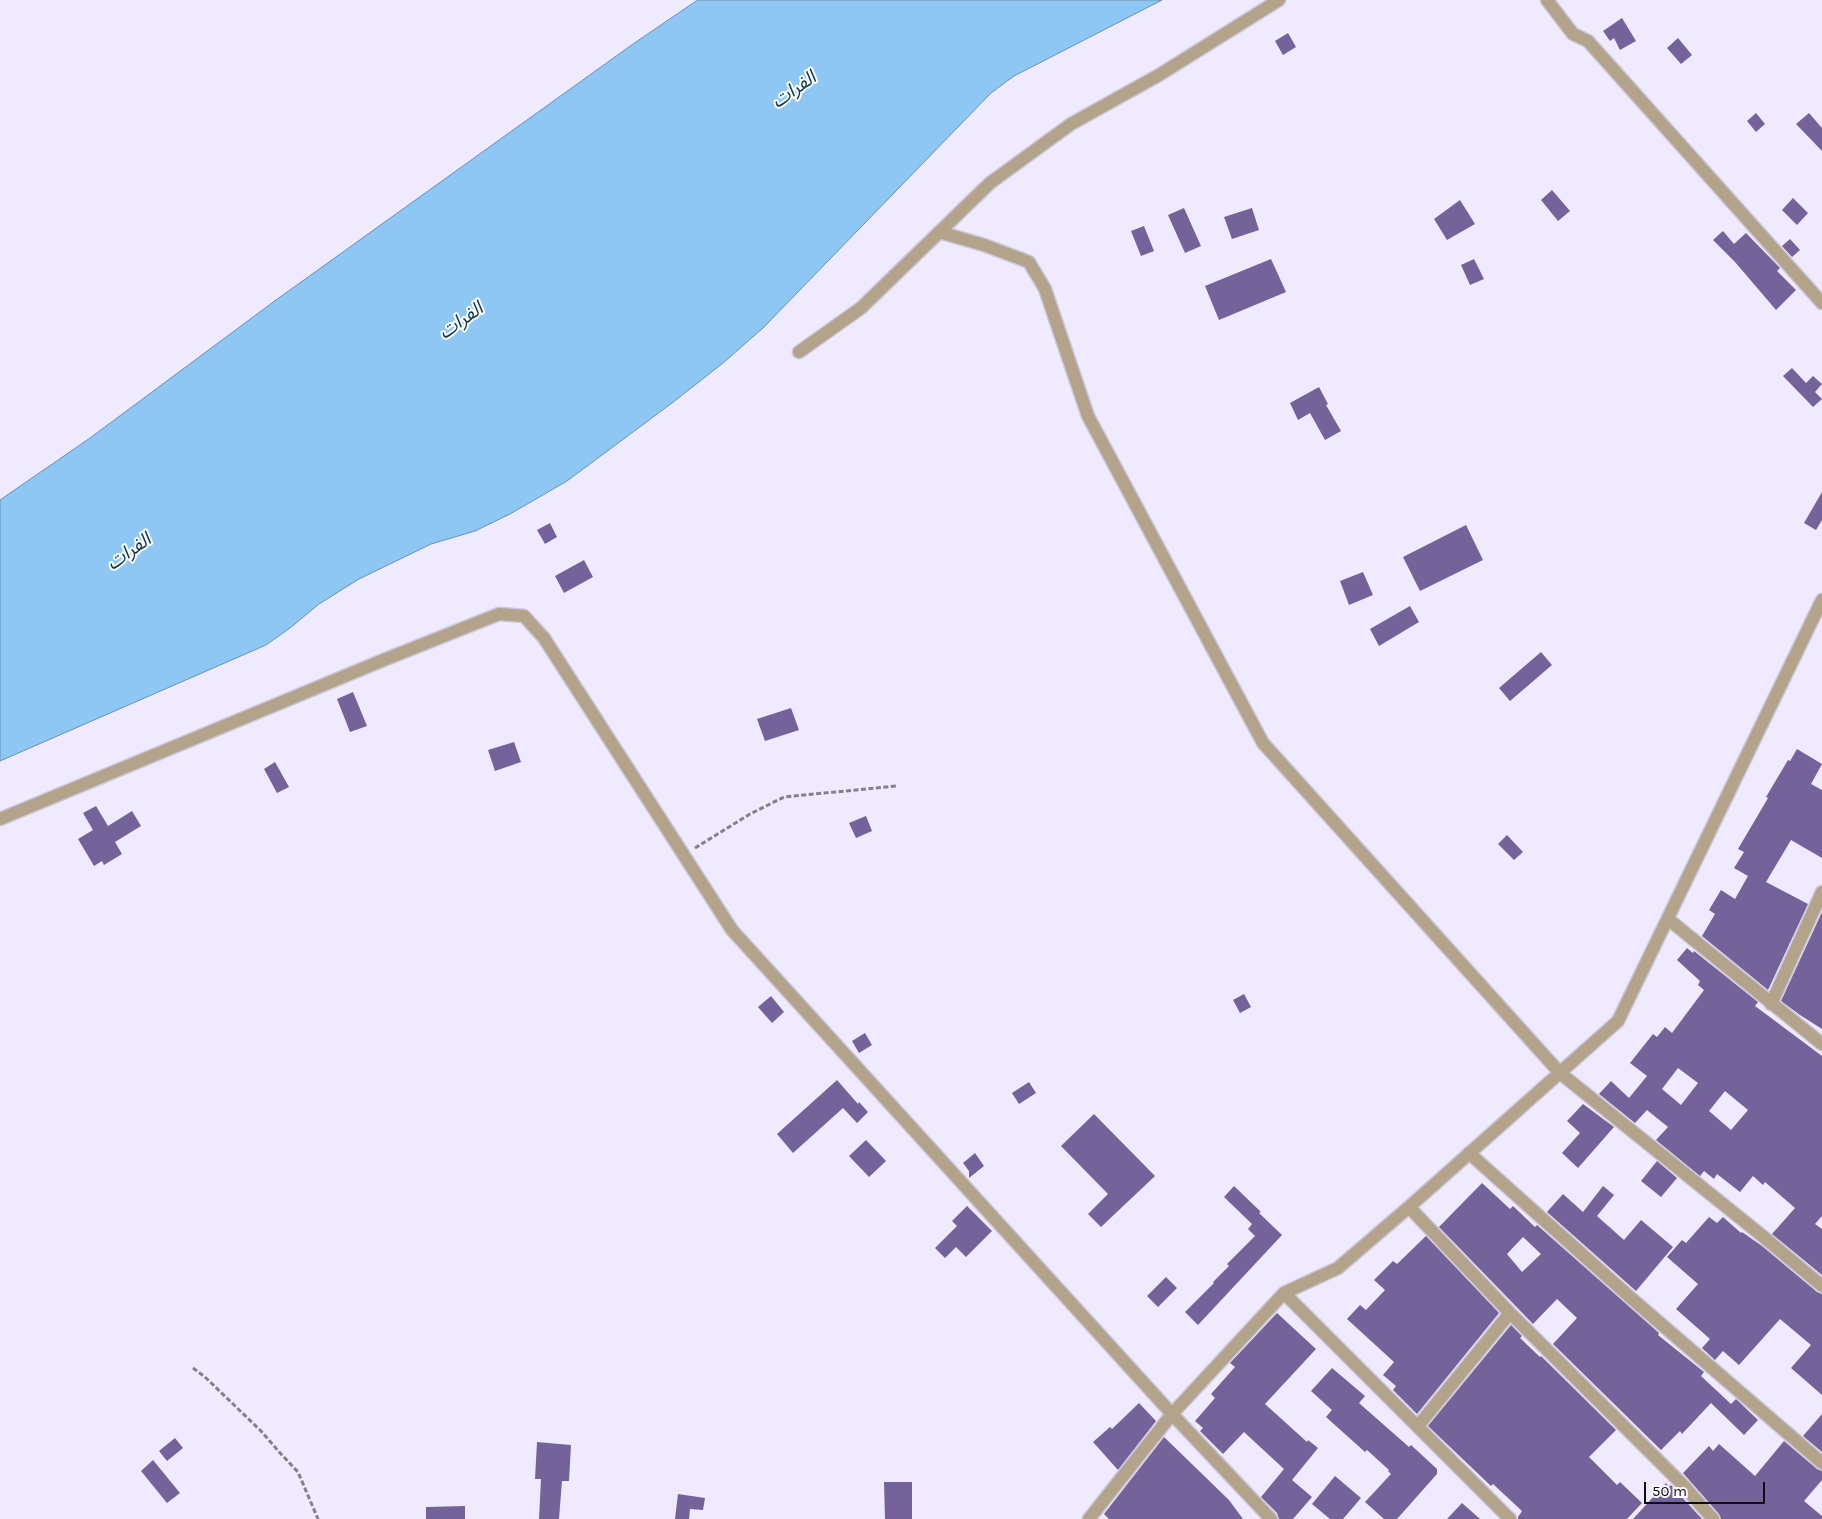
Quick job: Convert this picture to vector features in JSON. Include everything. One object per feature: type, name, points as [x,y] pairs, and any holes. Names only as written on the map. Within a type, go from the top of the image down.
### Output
[{"type":"street","points":[[800,352],[861,308],[990,183],[1071,124],[1159,75],[1278,0]]},
{"type":"street","points":[[1547,0],[1573,34],[1588,41],[1822,303]]},
{"type":"street","points":[[939,232],[984,245],[1029,262],[1045,289],[1088,416],[1263,743],[1560,1073],[1822,1286]]},
{"type":"street","points":[[1094,1517],[1172,1414],[1284,1293],[1338,1268],[1618,1022],[1822,600]]},
{"type":"street","points":[[0,820],[386,659],[499,614],[524,616],[544,638],[732,930],[1172,1414],[1271,1519]]},
{"type":"street","points":[[1771,1004],[1822,892]]},
{"type":"street","points":[[1668,919],[1822,1044]]},
{"type":"street","points":[[1469,1153],[1631,1298],[1822,1463]]},
{"type":"street","points":[[1409,1207],[1510,1313],[1683,1485],[1713,1519]]},
{"type":"street","points":[[1284,1293],[1510,1519]]},
{"type":"street","points":[[1418,1426],[1510,1313]]},
{"type":"path","points":[[684,854],[750,814],[784,797],[896,786]]},
{"type":"path","points":[[193,1368],[205,1376],[262,1431],[298,1472],[318,1519]]},
{"type":"water","name":"الفرات","points":[[698,0],[1162,0],[1014,76],[991,93],[763,328],[723,363],[672,403],[567,481],[510,514],[475,531],[431,544],[359,579],[319,604],[266,645],[0,761],[0,500],[90,438],[276,300],[633,44]]},
{"type":"building","points":[[1622,18],[1636,41],[1620,50],[1614,38],[1610,41],[1603,31]]},
{"type":"building","points":[[1288,33],[1296,47],[1283,55],[1275,41]]},
{"type":"building","points":[[1678,38],[1692,55],[1681,64],[1667,48]]},
{"type":"building","points":[[1756,113],[1765,124],[1756,132],[1747,121]]},
{"type":"building","points":[[1809,113],[1822,128],[1822,151],[1796,124]]},
{"type":"building","points":[[1552,190],[1570,211],[1558,221],[1541,200]]},
{"type":"building","points":[[1793,198],[1808,213],[1797,225],[1782,210]]},
{"type":"building","points":[[1460,200],[1475,224],[1447,240],[1434,219]]},
{"type":"building","points":[[1184,208],[1201,246],[1185,253],[1168,215]]},
{"type":"building","points":[[1252,208],[1259,230],[1232,239],[1224,217]]},
{"type":"building","points":[[1144,226],[1154,251],[1141,256],[1131,231]]},
{"type":"building","points":[[1723,231],[1734,244],[1746,233],[1780,268],[1777,271],[1796,290],[1776,310],[1735,262],[1713,240]]},
{"type":"building","points":[[1790,239],[1800,250],[1792,257],[1782,246]]},
{"type":"building","points":[[1271,259],[1286,292],[1219,320],[1205,286]]},
{"type":"building","points":[[1474,259],[1484,279],[1470,285],[1461,265]]},
{"type":"building","points":[[1792,368],[1806,383],[1813,376],[1822,384],[1815,392],[1822,399],[1813,407],[1783,376]]},
{"type":"building","points":[[1319,387],[1328,404],[1326,405],[1341,431],[1325,440],[1310,413],[1298,420],[1290,403]]},
{"type":"building","points":[[1822,492],[1822,520],[1816,530],[1804,523]]},
{"type":"building","points":[[550,523],[557,537],[545,544],[537,530]]},
{"type":"building","points":[[1466,525],[1483,560],[1420,591],[1403,557]]},
{"type":"building","points":[[584,560],[593,577],[564,593],[555,576]]},
{"type":"building","points":[[1363,572],[1373,595],[1349,605],[1340,581]]},
{"type":"building","points":[[1410,606],[1419,622],[1379,646],[1370,629]]},
{"type":"building","points":[[1541,652],[1552,665],[1510,701],[1499,688]]},
{"type":"building","points":[[353,692],[367,726],[350,732],[337,699]]},
{"type":"building","points":[[791,708],[799,730],[765,741],[757,719]]},
{"type":"building","points":[[514,742],[521,762],[495,771],[488,750]]},
{"type":"building","points":[[1797,749],[1822,764],[1811,784],[1822,790],[1822,858],[1791,840],[1766,882],[1808,904],[1768,990],[1702,936],[1715,914],[1709,910],[1721,890],[1735,899],[1748,876],[1734,868],[1744,852],[1738,849],[1768,798],[1766,797],[1788,760],[1790,761]]},
{"type":"building","points":[[275,762],[289,787],[277,793],[264,769]]},
{"type":"building","points":[[96,806],[108,826],[132,811],[141,826],[115,842],[122,854],[104,865],[102,861],[94,866],[78,839],[93,830],[83,813]]},
{"type":"building","points":[[866,816],[872,831],[856,838],[849,823]]},
{"type":"building","points":[[1507,835],[1523,852],[1514,860],[1498,844]]},
{"type":"building","points":[[1822,912],[1822,1029],[1781,1001]]},
{"type":"building","points":[[1687,948],[1693,953],[1694,951],[1758,1002],[1755,1006],[1822,1056],[1822,1216],[1815,1224],[1822,1229],[1822,1275],[1772,1234],[1795,1208],[1765,1182],[1763,1185],[1753,1176],[1740,1192],[1717,1174],[1714,1179],[1704,1171],[1700,1176],[1656,1140],[1668,1127],[1647,1110],[1635,1123],[1599,1094],[1611,1081],[1629,1098],[1647,1076],[1630,1063],[1653,1034],[1657,1037],[1665,1027],[1672,1033],[1704,990],[1698,985],[1700,981],[1677,960]],"holes":[[[1678,1068],[1698,1083],[1681,1105],[1662,1089]],[[1725,1091],[1748,1110],[1731,1130],[1709,1111]]]},
{"type":"building","points":[[1244,994],[1251,1007],[1240,1013],[1233,1000]]},
{"type":"building","points":[[771,996],[784,1012],[772,1023],[758,1007]]},
{"type":"building","points":[[865,1033],[872,1045],[859,1053],[852,1041]]},
{"type":"building","points":[[837,1080],[858,1104],[859,1102],[868,1112],[857,1123],[843,1108],[793,1153],[777,1134]]},
{"type":"building","points":[[1029,1082],[1036,1093],[1019,1104],[1012,1093]]},
{"type":"building","points":[[1583,1104],[1614,1127],[1578,1168],[1562,1153],[1580,1133],[1567,1121]]},
{"type":"building","points":[[1094,1114],[1155,1176],[1101,1227],[1088,1214],[1108,1194],[1061,1146]]},
{"type":"building","points":[[866,1140],[886,1161],[869,1177],[849,1156]]},
{"type":"building","points":[[975,1153],[984,1166],[969,1178],[969,1171],[963,1163]]},
{"type":"building","points":[[1657,1161],[1677,1178],[1661,1197],[1641,1181]]},
{"type":"building","points":[[1482,1183],[1510,1209],[1513,1206],[1535,1227],[1537,1225],[1659,1333],[1658,1335],[1704,1372],[1701,1376],[1731,1404],[1736,1399],[1758,1420],[1744,1435],[1711,1403],[1682,1434],[1680,1431],[1661,1450],[1553,1344],[1577,1318],[1557,1299],[1533,1324],[1439,1227]],"holes":[[[1523,1237],[1541,1254],[1522,1272],[1507,1254]]]},
{"type":"building","points":[[1234,1186],[1282,1235],[1198,1325],[1185,1312],[1214,1283],[1229,1266],[1227,1264],[1255,1236],[1248,1229],[1252,1224],[1224,1197]]},
{"type":"building","points":[[1603,1186],[1614,1195],[1597,1216],[1624,1240],[1641,1220],[1673,1247],[1636,1291],[1547,1212],[1563,1194],[1583,1212]]},
{"type":"building","points":[[967,1206],[992,1231],[966,1257],[956,1247],[945,1258],[935,1248],[957,1226],[952,1221]]},
{"type":"building","points":[[1709,1217],[1717,1223],[1723,1217],[1741,1233],[1762,1246],[1817,1292],[1822,1294],[1822,1395],[1791,1368],[1811,1345],[1780,1319],[1739,1365],[1723,1351],[1715,1360],[1702,1348],[1710,1339],[1676,1309],[1698,1284],[1667,1257],[1682,1240],[1686,1243]]},
{"type":"building","points":[[1426,1236],[1499,1313],[1417,1414],[1393,1390],[1396,1386],[1383,1375],[1394,1362],[1347,1319],[1360,1305],[1366,1310],[1385,1290],[1374,1280],[1393,1261],[1397,1264]]},
{"type":"building","points":[[1166,1277],[1177,1288],[1158,1307],[1147,1296]]},
{"type":"building","points":[[1277,1313],[1316,1349],[1265,1404],[1307,1442],[1308,1440],[1318,1448],[1292,1480],[1312,1497],[1293,1519],[1279,1519],[1277,1513],[1261,1497],[1284,1469],[1244,1432],[1223,1454],[1200,1431],[1203,1428],[1195,1421],[1215,1398],[1211,1394],[1235,1367],[1230,1363]]},
{"type":"building","points":[[1511,1325],[1522,1336],[1520,1338],[1541,1356],[1616,1430],[1589,1457],[1617,1485],[1620,1482],[1642,1503],[1627,1519],[1518,1519],[1522,1511],[1493,1484],[1491,1486],[1428,1426]]},
{"type":"building","points":[[1332,1368],[1365,1396],[1359,1403],[1409,1447],[1411,1445],[1437,1469],[1437,1474],[1397,1519],[1384,1519],[1365,1502],[1391,1474],[1389,1470],[1367,1450],[1365,1452],[1326,1417],[1332,1410],[1311,1391]]},
{"type":"building","points":[[1139,1403],[1156,1421],[1118,1470],[1093,1442],[1110,1427],[1112,1429]]},
{"type":"building","points":[[1822,1414],[1822,1452],[1803,1436]]},
{"type":"building","points":[[1164,1437],[1229,1500],[1243,1519],[1109,1519],[1104,1514]]},
{"type":"building","points":[[175,1438],[183,1448],[167,1461],[159,1451]]},
{"type":"building","points":[[1784,1441],[1817,1469],[1822,1471],[1822,1480],[1804,1501],[1822,1516],[1822,1519],[1721,1519],[1719,1514],[1683,1473],[1709,1446],[1713,1451],[1719,1444],[1755,1476]]},
{"type":"building","points":[[537,1442],[571,1445],[569,1481],[562,1481],[559,1519],[539,1519],[541,1479],[535,1479]]},
{"type":"building","points":[[153,1460],[180,1493],[167,1503],[141,1471]]},
{"type":"building","points":[[1335,1476],[1361,1498],[1343,1519],[1330,1519],[1312,1504]]},
{"type":"building","points":[[884,1482],[912,1482],[912,1519],[885,1519]]},
{"type":"building","points":[[1666,1483],[1669,1487],[1671,1485],[1702,1519],[1633,1519]]},
{"type":"building","points":[[678,1494],[705,1498],[703,1510],[690,1509],[689,1519],[675,1519]]},
{"type":"building","points":[[1462,1503],[1480,1519],[1447,1519]]},
{"type":"building","points":[[465,1506],[465,1519],[426,1519],[426,1507]]}]
